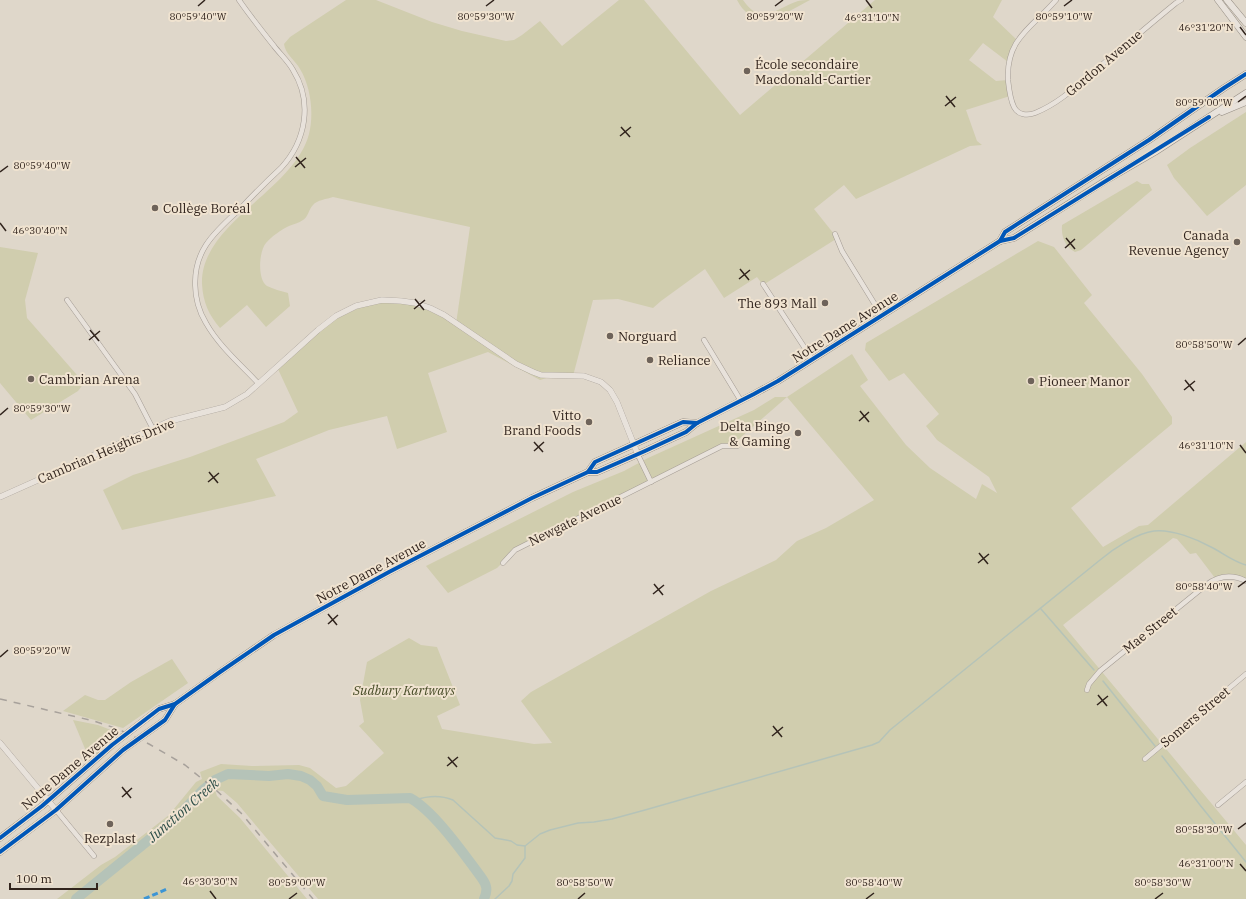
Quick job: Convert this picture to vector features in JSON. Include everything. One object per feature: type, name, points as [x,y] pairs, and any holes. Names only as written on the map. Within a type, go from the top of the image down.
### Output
[{"type":"main road","points":[[1218,0],[1246,37]]},
{"type":"main road","points":[[1227,0],[1246,23]]},
{"type":"main road","name":"Notre Dame Avenue","points":[[1000,241],[1005,232],[1149,140],[1246,74]]},
{"type":"main road","name":"Notre Dame Avenue","points":[[0,838],[48,801],[123,736],[159,709],[175,704],[268,639],[355,590],[532,498],[588,472],[597,472],[638,455],[686,432],[696,422],[741,401],[778,381],[1000,241],[1014,238],[1246,93]]},
{"type":"main road","points":[[1209,117],[1246,102]]},
{"type":"main road","name":"Notre Dame Avenue","points":[[588,472],[595,462],[683,422],[696,422]]},
{"type":"main road","name":"Notre Dame Avenue","points":[[0,852],[56,810],[122,750],[165,720],[175,704]]},
{"type":"street","points":[[239,0],[255,23],[293,69],[301,87],[304,107],[303,128],[297,146],[292,155],[281,168],[211,238],[201,254],[197,267],[195,286],[201,315],[216,338],[258,383]]},
{"type":"street","name":"Gordon Avenue","points":[[1056,0],[1019,38],[1011,53],[1008,70],[1010,92],[1014,107],[1021,114],[1034,114],[1067,95],[1176,2],[1181,0]]},
{"type":"street","points":[[834,234],[845,256],[882,316]]},
{"type":"street","points":[[763,284],[812,360]]},
{"type":"street","points":[[67,300],[135,394],[152,428]]},
{"type":"street","name":"Cambrian Heights Drive","points":[[0,497],[152,428],[170,421],[225,407],[241,398],[322,326],[344,311],[370,302],[401,300],[430,308],[444,315],[516,364],[533,372],[541,375],[584,376],[601,382],[610,390],[618,402],[638,455]]},
{"type":"street","points":[[704,340],[741,401]]},
{"type":"street","name":"Newgate Avenue","points":[[504,563],[515,550],[722,446],[737,446]]},
{"type":"street","points":[[638,455],[651,482]]},
{"type":"street","name":"Mae Street","points":[[1087,690],[1089,684],[1100,671],[1206,585],[1219,577],[1227,576],[1245,581]]},
{"type":"street","name":"Somers Street","points":[[1144,759],[1246,674]]},
{"type":"street","points":[[0,743],[94,856]]},
{"type":"street","points":[[1218,805],[1246,782]]},
{"type":"green space","points":[[346,0],[376,0],[432,22],[462,31],[506,41],[514,40],[540,21],[562,46],[619,0],[644,0],[740,115],[875,0],[1002,0],[993,17],[1017,40],[1008,62],[983,43],[969,60],[996,81],[1008,80],[1010,96],[966,110],[977,141],[982,145],[970,146],[856,199],[844,185],[814,209],[834,234],[836,239],[763,285],[757,277],[724,298],[705,269],[653,308],[618,299],[593,300],[573,376],[553,376],[540,380],[488,352],[428,373],[447,432],[397,449],[387,416],[329,430],[256,459],[276,496],[122,530],[103,490],[133,475],[190,457],[284,422],[298,412],[277,367],[328,322],[370,303],[415,303],[456,324],[470,227],[333,197],[315,203],[305,218],[277,233],[266,243],[262,252],[260,265],[262,277],[267,286],[288,293],[290,306],[266,327],[247,305],[220,328],[205,303],[202,284],[205,262],[216,243],[231,225],[286,173],[300,154],[309,134],[311,109],[307,84],[300,69],[286,51],[284,44],[290,37]]},
{"type":"green space","points":[[737,0],[743,0],[756,13],[763,14],[776,11],[798,1],[810,0],[788,12],[772,18],[764,19],[757,18],[747,13]]},
{"type":"green space","points":[[1246,112],[1246,185],[1207,216],[1174,178],[1167,165],[1190,148]]},
{"type":"green space","points":[[1137,181],[1142,184],[1149,184],[1152,190],[1081,250],[1075,252],[1066,244],[1062,233],[1062,225]]},
{"type":"green space","name":"Sudbury Kartways","points":[[1038,241],[1054,247],[1092,295],[1084,303],[1142,374],[1172,417],[1172,424],[1071,508],[1103,547],[1139,526],[1148,525],[1246,442],[1246,580],[1215,578],[1196,553],[1190,554],[1177,539],[1173,538],[1063,625],[1246,845],[1246,899],[318,899],[237,803],[223,791],[215,790],[217,796],[240,818],[307,899],[57,899],[169,815],[196,782],[202,779],[200,772],[221,764],[252,766],[299,765],[310,768],[336,788],[346,786],[384,753],[359,726],[364,722],[360,700],[367,662],[409,638],[421,645],[437,647],[460,705],[437,716],[442,729],[534,744],[552,743],[521,701],[531,692],[711,591],[776,560],[797,541],[826,528],[874,500],[787,397],[852,354],[868,380],[860,386],[906,445],[930,468],[976,499],[982,484],[997,493],[989,477],[937,440],[926,426],[939,414],[904,373],[889,381],[865,350],[866,343]]},
{"type":"green space","points":[[0,247],[38,253],[25,300],[27,318],[84,383],[78,391],[31,420],[0,383]]},
{"type":"green space","points":[[775,397],[787,397],[732,445],[721,446],[515,550],[497,568],[448,593],[426,566],[573,492],[624,471],[648,458],[754,410]]},
{"type":"green space","points":[[172,659],[188,683],[123,728],[63,711],[85,695],[98,700],[105,700],[131,682]]},
{"type":"green space","points":[[73,720],[98,725],[124,735],[91,763]]},
{"type":"waterway","points":[[495,899],[509,886],[512,881],[513,874],[525,858],[525,846],[540,834],[578,823],[612,819],[879,742],[890,730],[1105,556],[1126,542],[1140,535],[1154,531],[1184,535],[1246,565]]},
{"type":"waterway","points":[[1041,609],[1094,670]]},
{"type":"waterway","points":[[1103,681],[1155,746]]},
{"type":"waterway","points":[[1162,756],[1246,862]]},
{"type":"waterway","name":"Junction Creek","points":[[76,899],[177,817],[204,789],[215,780],[228,774],[269,776],[288,774],[301,776],[310,780],[317,786],[323,796],[347,800],[410,798],[419,804],[439,823],[481,877],[486,888],[484,899]]},
{"type":"waterway","points":[[415,800],[434,797],[444,797],[453,800],[495,838],[511,841],[517,845],[525,846]]},
{"type":"railway","points":[[0,699],[94,721],[118,729],[149,744],[185,765],[241,813],[313,899]]},
{"type":"marked path","points":[[144,899],[167,889]]},
{"type":"cycle path","points":[[1000,241],[1005,232],[1149,140],[1246,74]]},
{"type":"cycle path","points":[[588,472],[597,472],[686,432],[697,423],[778,381],[1000,241],[1014,238],[1209,117]]},
{"type":"cycle path","points":[[0,838],[42,806],[112,745],[159,709],[175,704],[274,635],[389,572],[532,498],[588,472],[595,462],[683,422],[697,423]]},
{"type":"cycle path","points":[[0,852],[56,810],[123,750],[165,720],[175,704]]},
{"type":"place","name":"École secondaire Macdonald-Cartier","points":[[747,71]]},
{"type":"place","name":"Collège Boréal","points":[[155,208]]},
{"type":"place","name":"Canada Revenue Agency","points":[[1237,242]]},
{"type":"place","name":"The 893 Mall","points":[[825,303]]},
{"type":"place","name":"Norguard","points":[[610,336]]},
{"type":"place","name":"Reliance","points":[[650,360]]},
{"type":"place","name":"Cambrian Arena","points":[[31,379]]},
{"type":"place","name":"Pioneer Manor","points":[[1031,381]]},
{"type":"place","name":"Vitto Brand Foods","points":[[589,422]]},
{"type":"place","name":"Delta Bingo & Gaming","points":[[798,433]]},
{"type":"place","name":"Rezplast","points":[[110,824]]}]
